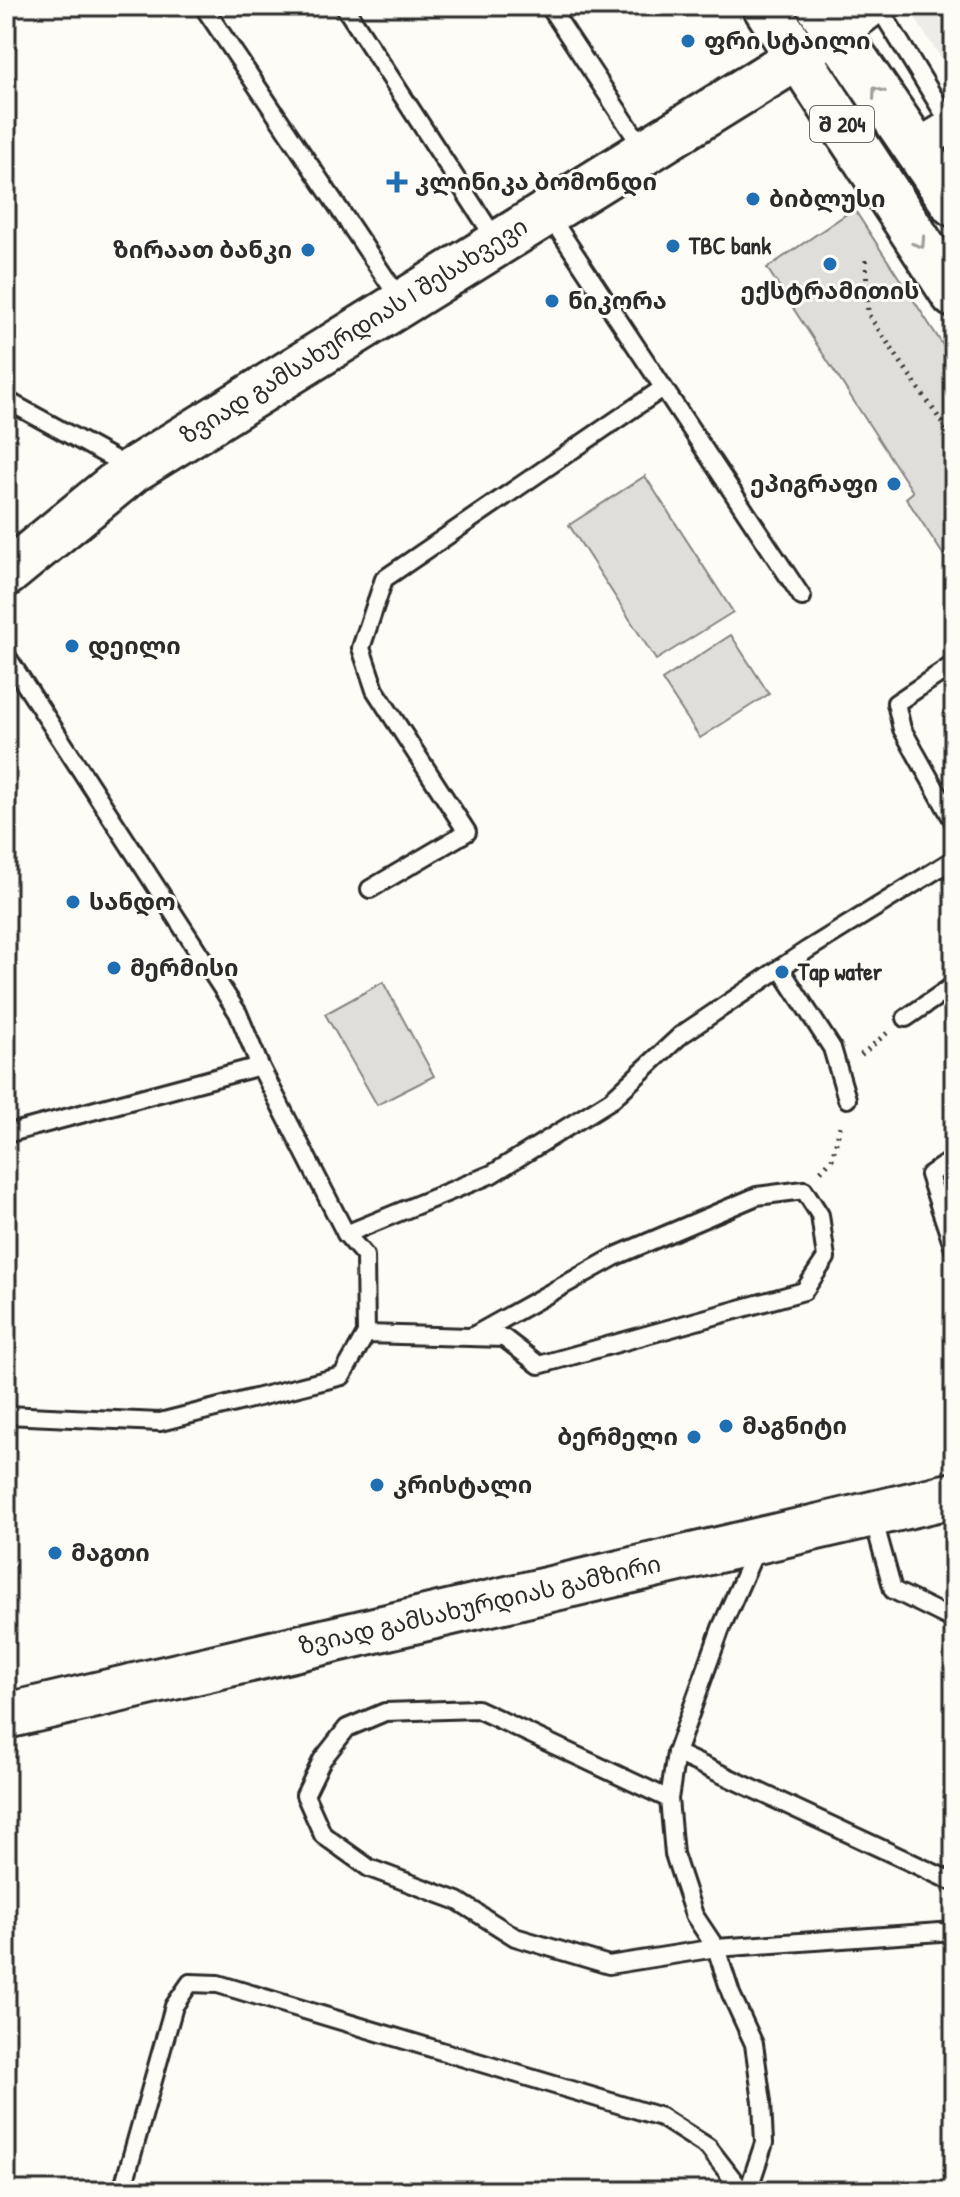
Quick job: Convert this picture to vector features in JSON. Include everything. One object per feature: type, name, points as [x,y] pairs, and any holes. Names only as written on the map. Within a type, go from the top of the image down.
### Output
[{"type":"main road","name":"შ 204","points":[[765,6],[954,295]]},
{"type":"main road","name":"შ 204","points":[[829,21],[944,132],[950,187]]},
{"type":"main road","name":"ზვიად გამსახურდიას I შესახვევი","points":[[6,574],[133,470],[798,57]]},
{"type":"main road","name":"ზვიად გამსახურდიას გამზირი","points":[[6,1716],[954,1495]]},
{"type":"street","points":[[798,57],[829,21],[877,6]]},
{"type":"lane","points":[[203,6],[401,302]]},
{"type":"lane","points":[[344,6],[497,242]]},
{"type":"lane","points":[[549,6],[645,152]]},
{"type":"lane","points":[[877,6],[944,132]]},
{"type":"lane","points":[[546,211],[802,597]]},
{"type":"lane","points":[[370,889],[467,832],[375,690],[361,648],[384,579],[663,388]]},
{"type":"lane","points":[[6,400],[133,470]]},
{"type":"lane","points":[[6,655],[230,999],[260,1066],[346,1234],[365,1256],[366,1334],[342,1376],[160,1422],[6,1415]]},
{"type":"lane","points":[[954,664],[896,703],[902,729],[954,822]]},
{"type":"lane","points":[[346,1234],[492,1174],[611,1100],[681,1035],[780,968],[951,866]]},
{"type":"lane","points":[[780,968],[832,1048],[847,1099]]},
{"type":"lane","points":[[906,1018],[954,985]]},
{"type":"lane","points":[[6,1134],[260,1066]]},
{"type":"lane","points":[[954,1158],[929,1175],[954,1249]]},
{"type":"lane","points":[[366,1334],[504,1338],[539,1365],[804,1291],[826,1258],[820,1215],[804,1190],[757,1196],[618,1255],[471,1337]]},
{"type":"lane","points":[[872,1514],[893,1590],[954,1620]]},
{"type":"lane","points":[[122,2191],[174,2006],[190,1983],[218,1984],[661,2117],[708,2147],[745,2191],[764,2143],[754,2044],[731,1994],[716,1948],[694,1915],[674,1854],[669,1799],[676,1753],[721,1628],[761,1540]]},
{"type":"lane","points":[[669,1799],[477,1709],[385,1712],[347,1728],[322,1760],[305,1795],[323,1835],[369,1868],[458,1901],[515,1937],[609,1965],[716,1948],[954,1931]]},
{"type":"lane","points":[[676,1753],[953,1882]]},
{"type":"path","points":[[866,260],[868,314],[954,440]]},
{"type":"path","points":[[839,1074],[906,1018]]},
{"type":"path","points":[[804,1190],[832,1159],[847,1099]]},
{"type":"shaded area","points":[[907,6],[954,6],[954,78]]},
{"type":"shaded area","points":[[854,209],[954,362],[954,571],[906,498],[913,492],[767,268]]},
{"type":"shaded area","points":[[645,476],[733,612],[656,660],[569,525]]},
{"type":"shaded area","points":[[731,635],[769,694],[700,738],[662,680]]},
{"type":"shaded area","points":[[383,982],[434,1076],[377,1105],[325,1014]]},
{"type":"place","name":"ფრი სტაილი","points":[[688,41]]},
{"type":"place","name":"კლინიკა ბომონდი","points":[[397,182]]},
{"type":"place","name":"ბიბლუსი","points":[[753,199]]},
{"type":"place","name":"TBC bank","points":[[673,246]]},
{"type":"place","name":"ზირაათ ბანკი","points":[[308,250]]},
{"type":"place","name":"ექსტრამითის","points":[[830,264]]},
{"type":"place","name":"ნიკორა","points":[[552,301]]},
{"type":"place","name":"ეპიგრაფი","points":[[894,484]]},
{"type":"place","name":"დეილი","points":[[72,646]]},
{"type":"place","name":"სანდო","points":[[73,902]]},
{"type":"place","name":"მერმისი","points":[[114,968]]},
{"type":"place","name":"Tap water","points":[[782,972]]},
{"type":"place","name":"მაგნიტი","points":[[726,1426]]},
{"type":"place","name":"ბერმელი","points":[[694,1437]]},
{"type":"place","name":"კრისტალი","points":[[377,1485]]},
{"type":"place","name":"მაგთი","points":[[55,1553]]}]
